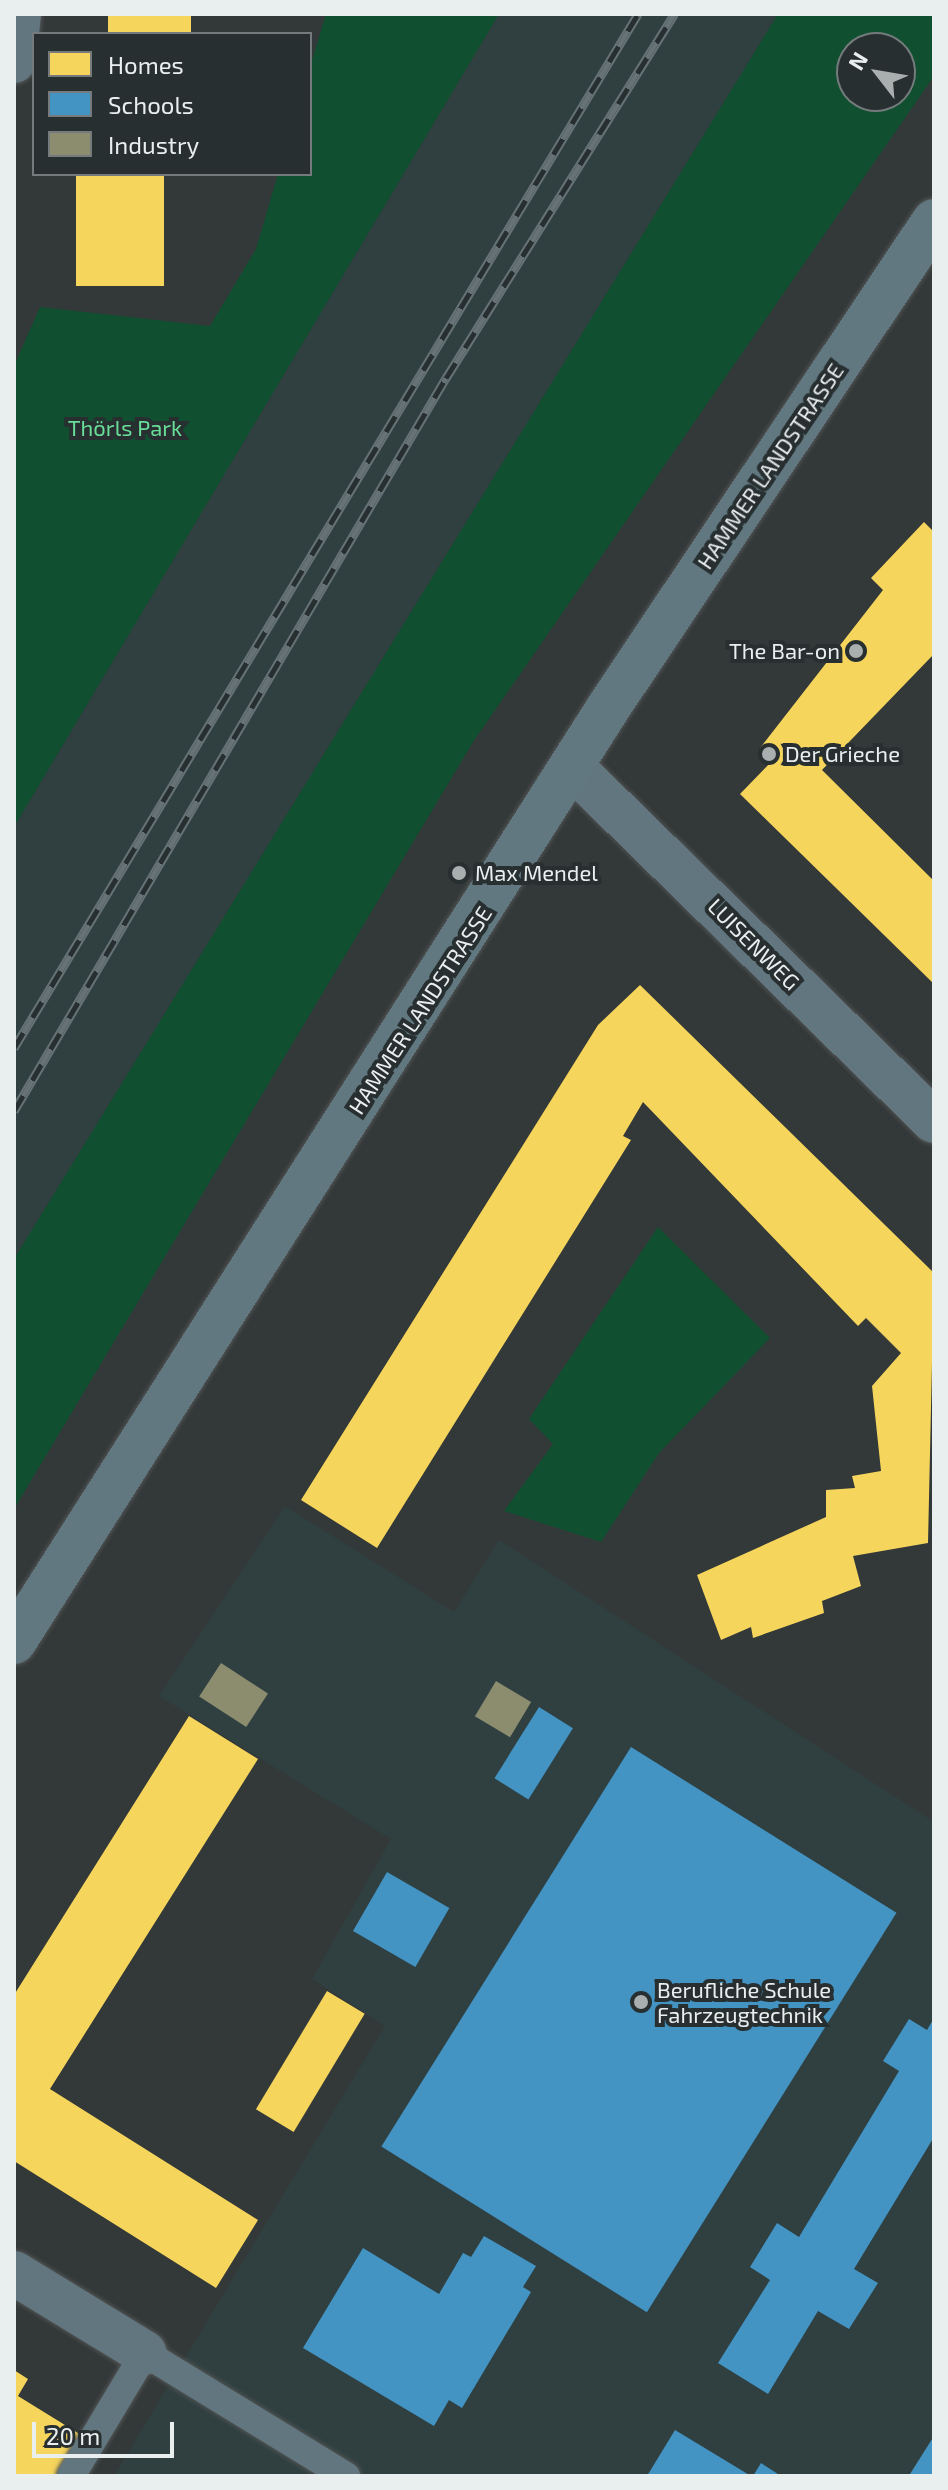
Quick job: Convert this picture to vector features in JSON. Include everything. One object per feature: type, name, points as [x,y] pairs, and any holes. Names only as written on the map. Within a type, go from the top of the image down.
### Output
[{"type":"main road","name":"HAMMER LANDSTRASSE","points":[[14,1642],[573,768],[934,221]]},
{"type":"street","points":[[14,61],[19,14]]},
{"type":"street","name":"LUISENWEG","points":[[573,768],[934,1121]]},
{"type":"street","points":[[14,2273],[145,2353]]},
{"type":"lane","points":[[71,2476],[145,2353],[346,2476]]},
{"type":"shaded area","points":[[499,14],[778,14],[14,1259],[14,827]]},
{"type":"shaded area","name":"Berufliche Schule Fahrzeugtechnik","points":[[285,1506],[454,1612],[499,1540],[934,1822],[934,2476],[114,2476],[385,2026],[312,1979],[391,1839],[159,1696]]},
{"type":"green space","name":"Thörls Park","points":[[326,14],[499,14],[14,827],[14,366],[40,307],[210,326],[256,249],[277,176],[312,176],[312,60]]},
{"type":"green space","points":[[778,14],[934,14],[934,76],[916,102],[916,32],[836,32],[836,112],[909,112],[473,742],[14,1509],[14,1259]]},
{"type":"green space","points":[[658,1227],[770,1338],[659,1453],[601,1542],[504,1511],[553,1444],[529,1419]]},
{"type":"building: Homes","points":[[108,14],[191,14],[191,32],[108,32]]},
{"type":"building: Homes","points":[[76,176],[164,176],[164,286],[76,286]]},
{"type":"building: Homes","points":[[924,522],[934,532],[934,654],[822,770],[934,881],[934,984],[740,794],[773,760],[760,748],[883,590],[871,578]]},
{"type":"building: Homes","points":[[640,985],[934,1273],[928,1543],[853,1556],[861,1586],[822,1601],[824,1613],[753,1638],[751,1627],[721,1640],[697,1575],[826,1517],[826,1490],[855,1488],[852,1476],[881,1471],[872,1386],[901,1353],[866,1318],[858,1326],[643,1102],[623,1136],[631,1140],[377,1548],[301,1500],[598,1025]]},
{"type":"building: Homes","points":[[189,1716],[258,1759],[50,2089],[258,2220],[216,2288],[14,2161],[14,1995]]},
{"type":"building: Homes","points":[[327,1991],[365,2014],[294,2132],[256,2109]]},
{"type":"building: Homes","points":[[14,2370],[28,2379],[18,2396],[86,2438],[62,2476],[14,2476]]},
{"type":"building: Schools","points":[[539,1707],[573,1728],[528,1799],[494,1778]]},
{"type":"building: Schools","points":[[631,1747],[896,1913],[647,2312],[381,2146]]},
{"type":"building: Schools","points":[[387,1872],[449,1908],[415,1967],[353,1931]]},
{"type":"building: Schools","points":[[934,2018],[934,2137],[854,2269],[878,2283],[849,2329],[818,2311],[768,2394],[718,2363],[770,2280],[750,2267],[777,2223],[799,2237],[899,2071],[883,2061],[909,2019],[927,2030]]},
{"type":"building: Schools","points":[[484,2236],[536,2266],[523,2287],[531,2292],[462,2408],[449,2400],[434,2426],[303,2348],[363,2248],[439,2294],[463,2253],[471,2257]]},
{"type":"building: Schools","points":[[675,2430],[751,2476],[647,2476]]},
{"type":"building: Schools","points":[[934,2436],[934,2476],[910,2474]]},
{"type":"building: Schools","points":[[761,2463],[781,2476],[753,2476]]},
{"type":"building: Industry","points":[[221,1663],[268,1693],[246,1727],[199,1697]]},
{"type":"building: Industry","points":[[496,1681],[531,1702],[510,1737],[475,1716]]},
{"type":"railway","points":[[14,1048],[638,14]]},
{"type":"railway","points":[[14,1111],[446,378],[674,14]]},
{"type":"place","name":"The Bar-on","points":[[856,651]]},
{"type":"place","name":"Der Grieche","points":[[769,754]]},
{"type":"place","name":"Max Mendel","points":[[459,873]]},
{"type":"place","name":"Berufliche Schule Fahrzeugtechnik","points":[[641,2002]]}]
